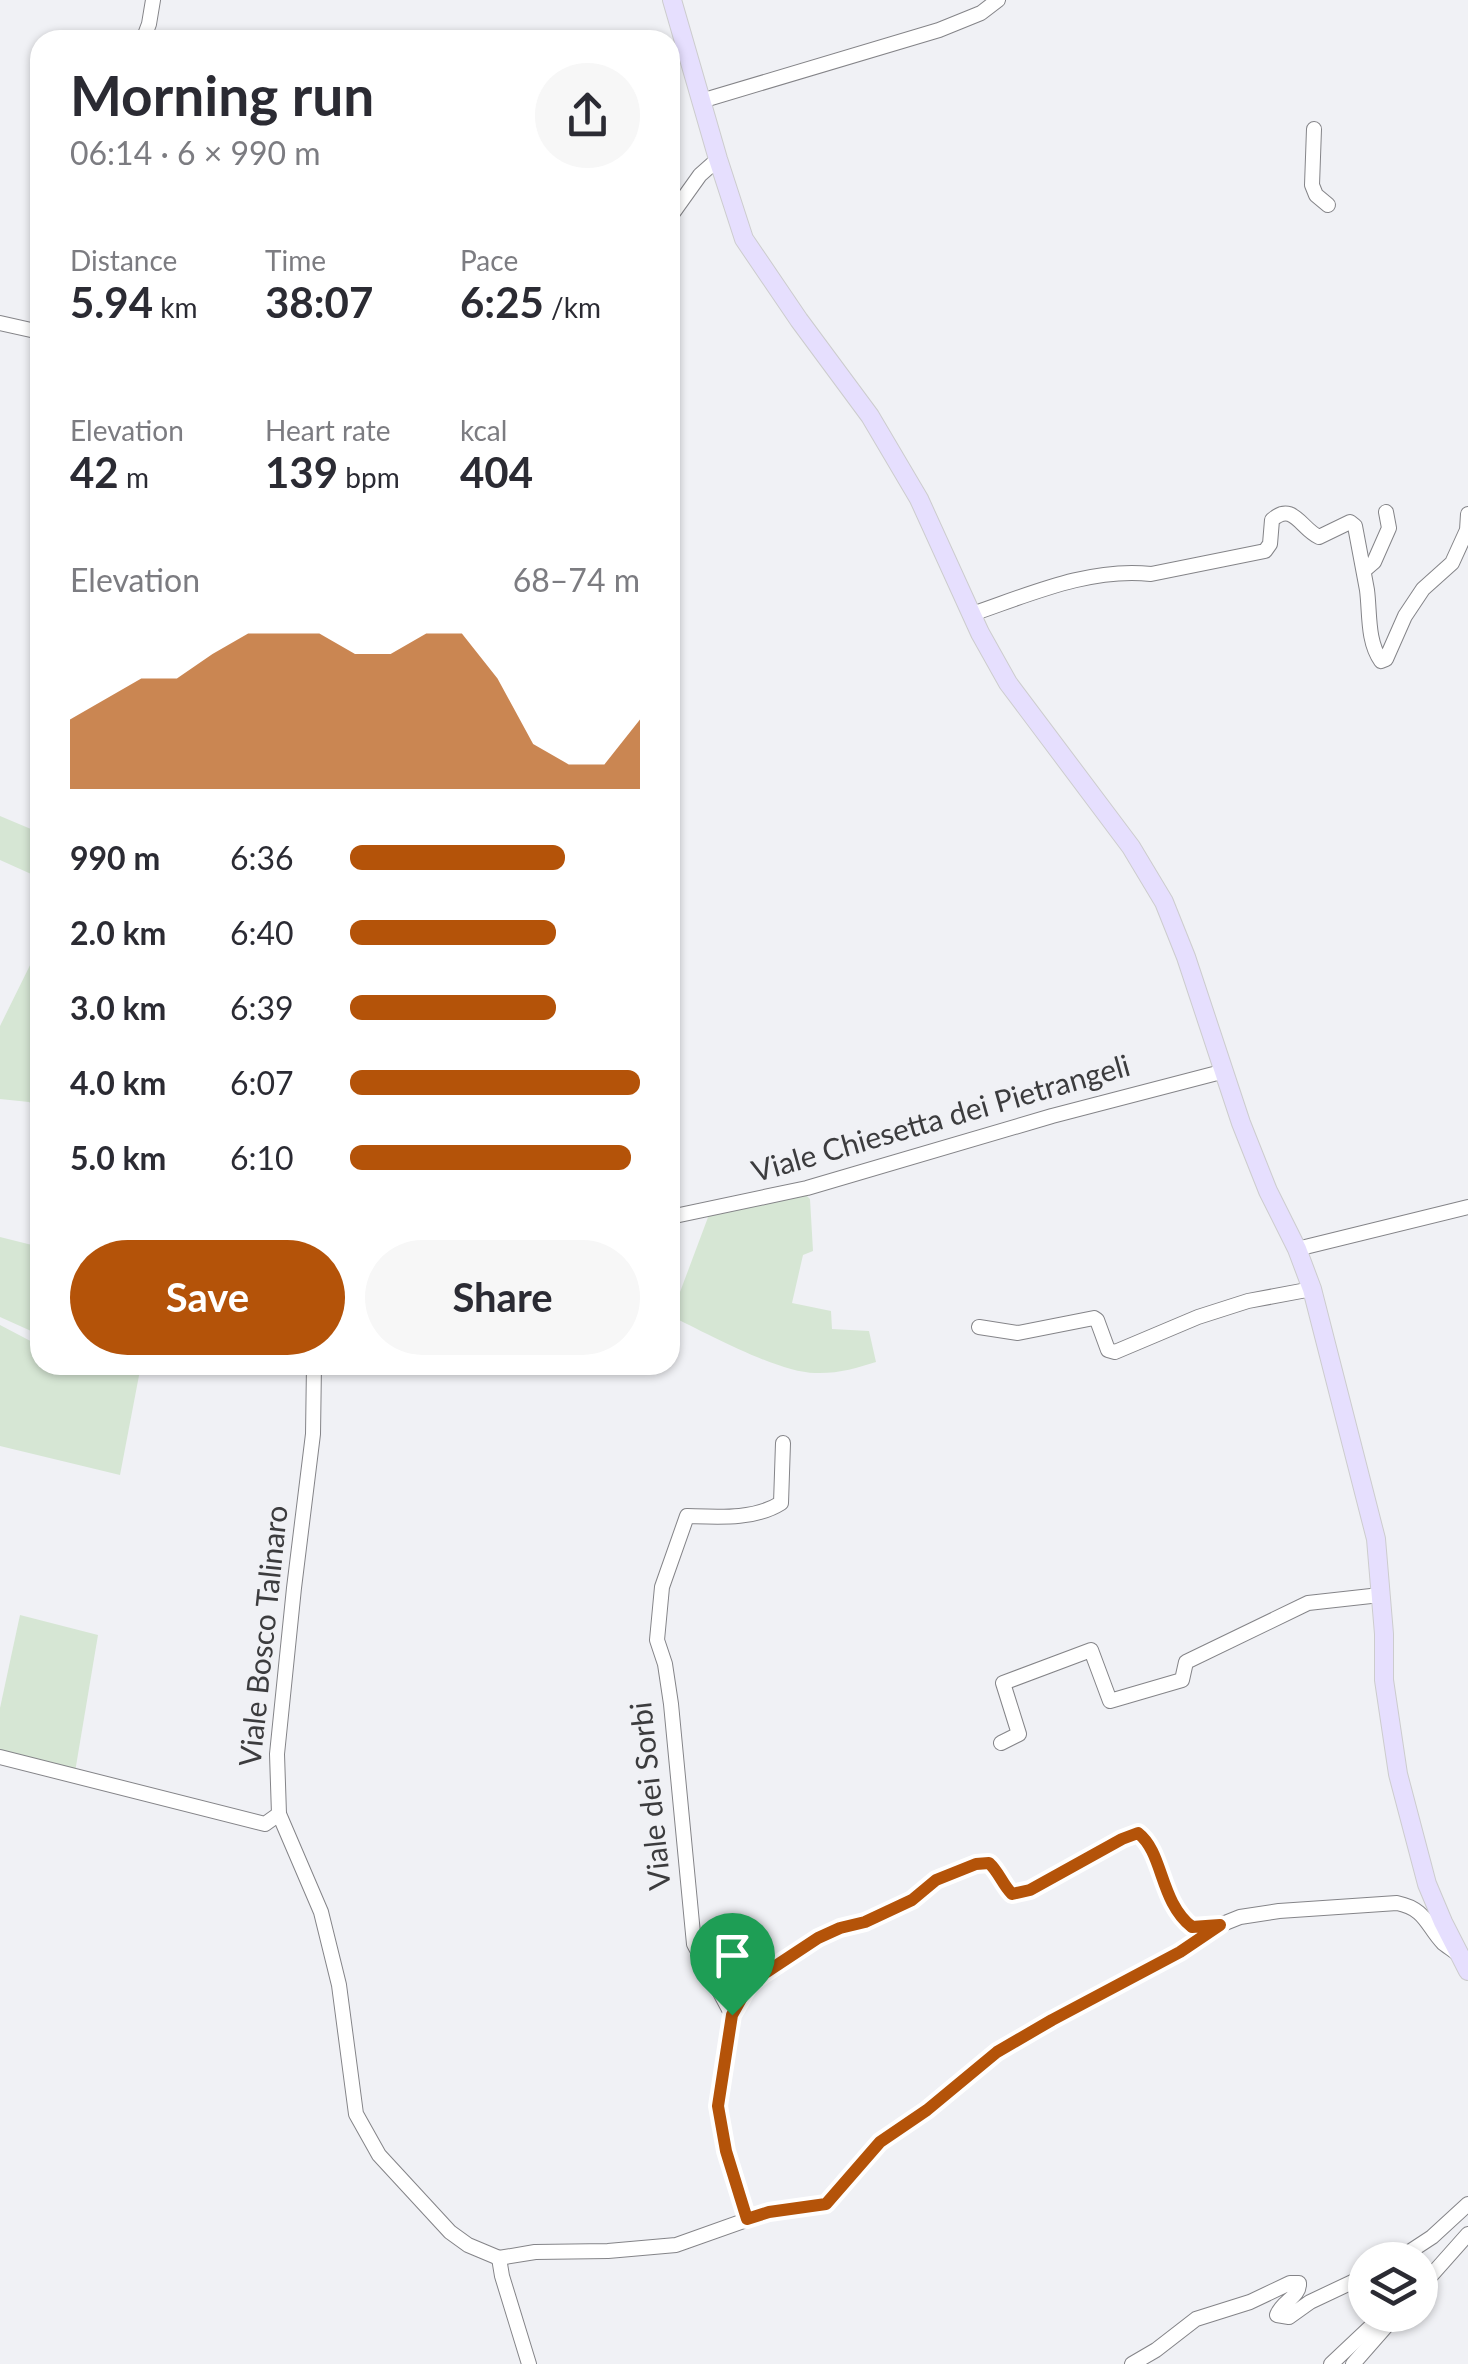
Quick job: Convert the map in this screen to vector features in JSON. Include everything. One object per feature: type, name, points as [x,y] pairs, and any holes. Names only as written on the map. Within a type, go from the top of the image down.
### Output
[{"type":"main road","points":[[672,0],[744,238],[880,432],[920,499],[1008,683],[1130,847],[1164,902],[1241,1124],[1312,1289],[1376,1539],[1384,1680],[1398,1774],[1427,1884],[1468,1971]]},
{"type":"street","points":[[147,30],[153,0]]},
{"type":"street","points":[[701,102],[939,30],[981,13],[998,0]]},
{"type":"street","points":[[1314,129],[1312,185],[1316,195],[1328,205]]},
{"type":"street","points":[[680,203],[718,158]]},
{"type":"street","points":[[0,322],[30,330]]},
{"type":"street","points":[[1363,563],[1367,568],[1374,562],[1389,528],[1386,512]]},
{"type":"street","points":[[972,614],[1052,586],[1132,572],[1151,574],[1265,551],[1270,544],[1272,520],[1279,514],[1295,516],[1319,537],[1350,522],[1355,526],[1371,636],[1376,654],[1381,661],[1386,660],[1423,589],[1452,563],[1467,530],[1468,514]]},
{"type":"street","name":"Viale Chiesetta dei Pietrangeli","points":[[680,1215],[807,1188],[1052,1116],[1225,1071]]},
{"type":"street","points":[[1297,1249],[1468,1207]]},
{"type":"street","points":[[979,1327],[1018,1332],[1096,1318],[1108,1350],[1115,1352],[1248,1301],[1312,1289]]},
{"type":"street","name":"Viale Bosco Talinaro","points":[[314,1375],[314,1434],[277,1754],[278,1814],[321,1912],[339,1985],[356,2114],[379,2156],[450,2232],[468,2245],[499,2258]]},
{"type":"street","name":"Viale dei Sorbi","points":[[732,2015],[694,1944],[671,1704],[665,1664],[656,1640],[662,1587],[687,1516],[730,1517],[769,1510],[781,1503],[783,1442]]},
{"type":"street","points":[[1001,1742],[1019,1734],[1003,1683],[1091,1650],[1110,1701],[1182,1680],[1186,1662],[1308,1603],[1380,1595]]},
{"type":"street","points":[[0,1757],[264,1824],[278,1814]]},
{"type":"street","points":[[747,2219],[726,2151],[718,2106],[732,2015],[750,1983],[805,1946],[912,1900],[936,1880],[976,1864],[989,1863],[995,1868],[1012,1894],[1030,1890],[1138,1833],[1152,1850],[1180,1918],[1192,1927],[1220,1925]]},
{"type":"street","points":[[529,2364],[499,2258],[535,2252],[608,2252],[676,2245],[769,2212],[826,2204],[880,2142],[927,2110],[997,2052],[1180,1952],[1220,1925],[1280,1912],[1397,1903],[1419,1912],[1444,1944],[1458,1954]]},
{"type":"street","points":[[1424,2242],[1468,2204]]},
{"type":"street","points":[[1438,2268],[1468,2234]]},
{"type":"street","points":[[1132,2364],[1196,2318],[1250,2302],[1296,2281],[1300,2283],[1298,2293],[1284,2303],[1277,2315],[1289,2317],[1348,2284]]},
{"type":"street","points":[[1331,2364],[1365,2332]]},
{"type":"street","points":[[1353,2364],[1381,2332]]},
{"type":"green space","points":[[0,816],[30,829],[30,874],[0,860]]},
{"type":"green space","points":[[30,965],[30,1103],[0,1099],[0,1026]]},
{"type":"green space","points":[[805,1194],[810,1199],[813,1251],[803,1255],[792,1303],[831,1311],[832,1329],[869,1331],[876,1362],[831,1373],[800,1371],[743,1351],[680,1320],[680,1292],[710,1212]]},
{"type":"green space","points":[[0,1237],[30,1244],[30,1330],[0,1317]]},
{"type":"green space","points":[[0,1325],[30,1341],[30,1375],[139,1375],[120,1475],[0,1446]]},
{"type":"green space","points":[[20,1615],[98,1635],[75,1772],[0,1752],[0,1708]]},
{"type":"route","points":[[1138,1833],[1152,1850],[1180,1918],[1192,1927],[1220,1925],[1180,1952],[997,2052],[927,2110],[880,2142],[826,2204],[747,2219],[726,2151],[718,2106],[732,2015],[750,1983],[818,1938],[912,1900],[936,1880],[976,1864],[989,1863],[1012,1894],[1030,1890],[1138,1833]]}]
